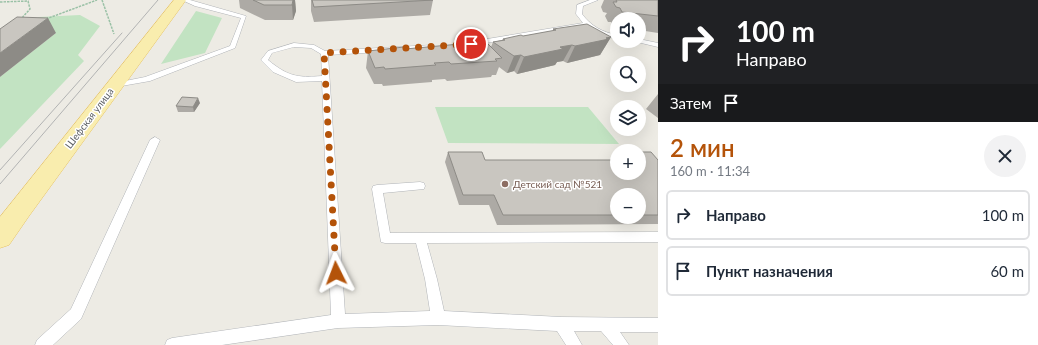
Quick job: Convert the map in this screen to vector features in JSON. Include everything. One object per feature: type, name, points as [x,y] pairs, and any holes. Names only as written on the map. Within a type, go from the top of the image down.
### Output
[{"type":"main road","name":"Шефская улица","points":[[0,237],[20,208],[180,0]]},
{"type":"lane","points":[[113,86],[147,79],[233,47],[244,17],[197,5],[185,0]]},
{"type":"lane","points":[[595,0],[580,5],[579,14],[587,25],[601,34],[610,36]]},
{"type":"lane","points":[[455,45],[471,44],[579,25],[587,25]]},
{"type":"lane","points":[[646,42],[658,45]]},
{"type":"lane","points":[[326,78],[299,80],[276,70],[264,60],[270,52],[294,45],[312,46],[324,53],[440,46]]},
{"type":"lane","points":[[324,53],[338,321]]},
{"type":"lane","points":[[42,345],[76,314],[155,140]]},
{"type":"lane","points":[[420,186],[377,189],[385,238],[658,237]]},
{"type":"lane","points":[[420,237],[438,318]]},
{"type":"lane","points":[[172,345],[338,321],[438,318],[561,324],[658,325]]},
{"type":"lane","points":[[561,324],[575,345]]},
{"type":"lane","points":[[605,325],[622,345]]},
{"type":"path","points":[[41,21],[97,0]]},
{"type":"path","points":[[102,0],[114,34]]},
{"type":"path","points":[[0,2],[28,1],[30,9],[20,19]]},
{"type":"green space","points":[[196,11],[222,18],[205,53],[161,64]]},
{"type":"green space","points":[[80,15],[100,26],[78,55],[84,61],[0,149],[0,77],[56,33],[14,29],[39,17]]},
{"type":"green space","points":[[435,107],[588,107],[610,133],[610,136],[612,136],[619,144],[448,143]]},
{"type":"building","points":[[253,0],[293,0],[292,5],[264,5]]},
{"type":"building","points":[[312,0],[433,0],[314,7]]},
{"type":"building","points":[[616,0],[658,0],[658,16],[646,15],[646,12],[622,12],[613,2],[617,2]]},
{"type":"building","points":[[17,17],[48,18],[0,53],[0,29]]},
{"type":"building","points":[[587,24],[610,37],[606,38],[609,39],[575,46],[560,47],[563,49],[524,57],[521,55],[514,56],[493,42],[521,35],[523,36],[556,30],[553,29]]},
{"type":"building","points":[[487,43],[502,58],[495,59],[497,61],[451,64],[449,62],[434,63],[436,65],[385,69],[384,67],[375,68],[368,51],[404,47],[405,49]]},
{"type":"building","points":[[182,97],[198,98],[193,107],[176,106]]},
{"type":"building","points":[[448,152],[482,152],[485,160],[610,160],[610,180],[646,180],[646,152],[651,152],[658,160],[658,215],[646,215],[646,188],[610,188],[610,215],[503,215],[494,195],[463,195]]},
{"type":"tram line","points":[[0,184],[158,0]]},
{"type":"tram line","points":[[0,170],[122,33]]},
{"type":"place","name":"Детский сад №521","points":[[505,184]]},
{"type":"route","points":[[336,273],[324,53],[471,44]]}]
